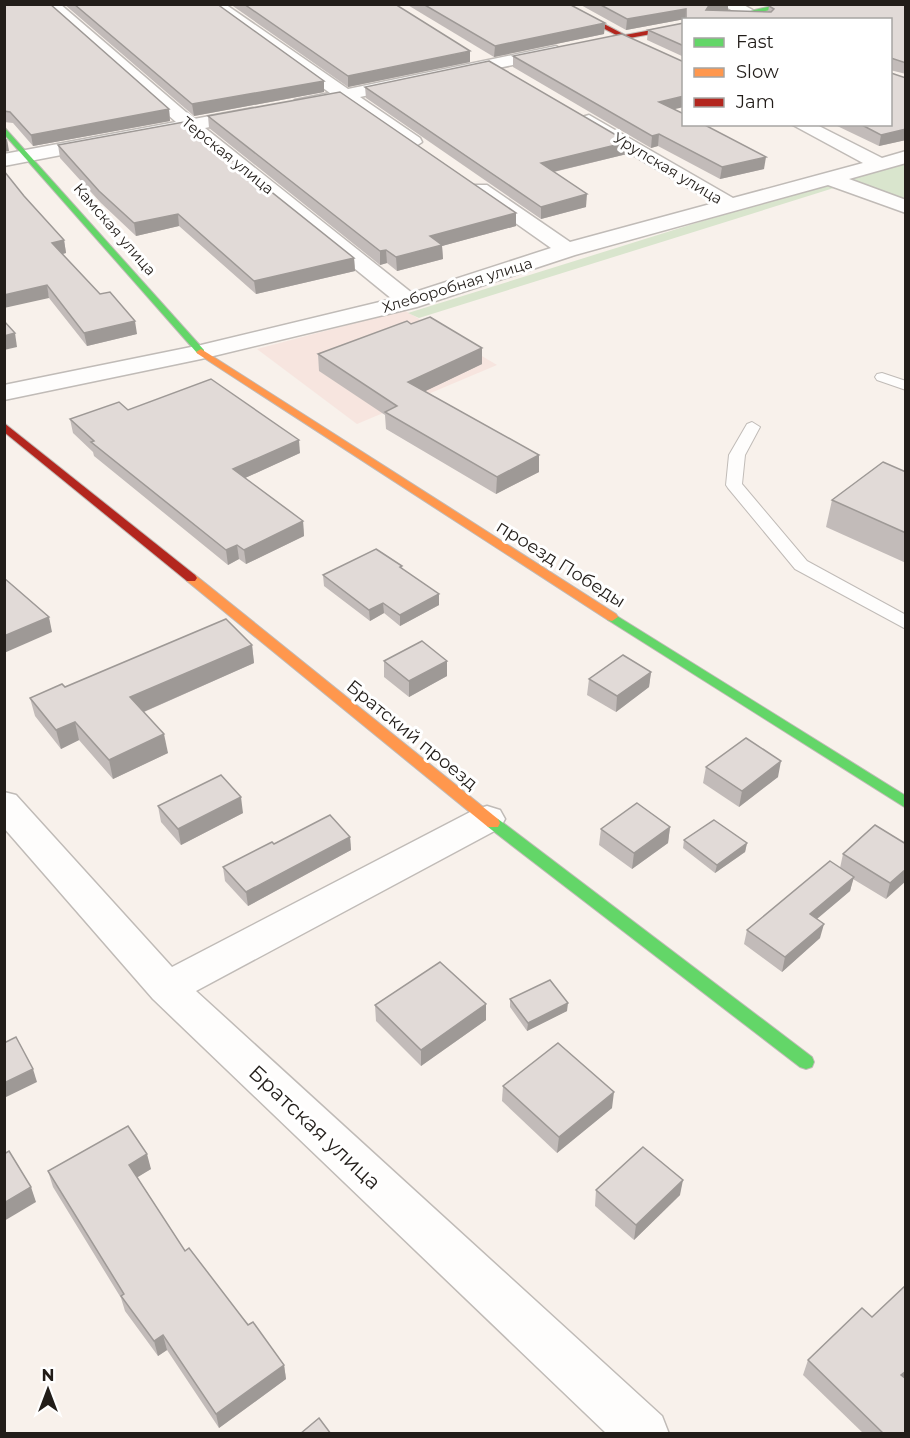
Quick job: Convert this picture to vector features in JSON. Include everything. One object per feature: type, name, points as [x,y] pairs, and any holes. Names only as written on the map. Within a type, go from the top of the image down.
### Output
[{"type":"street","name":"Терская улица","points":[[50,4],[190,125],[409,302]]},
{"type":"street","points":[[214,4],[432,156]]},
{"type":"street","points":[[560,4],[654,52]]},
{"type":"street","points":[[728,4],[755,16]]},
{"type":"street","points":[[735,18],[755,16],[792,4]]},
{"type":"street","points":[[591,44],[682,26]]},
{"type":"street","points":[[4,160],[345,95],[569,48]]},
{"type":"street","points":[[472,52],[513,76]]},
{"type":"street","name":"Урупская улица","points":[[575,112],[729,204]]},
{"type":"street","points":[[804,126],[878,163]]},
{"type":"street","name":"Камская улица","points":[[4,129],[201,352]]},
{"type":"street","name":"Хлеборобная улица","points":[[4,393],[201,352],[409,302],[567,250],[826,177],[906,157]]},
{"type":"street","points":[[461,176],[567,250]]},
{"type":"street","points":[[826,177],[906,207]]},
{"type":"street","name":"проезд Победы","points":[[201,352],[507,551],[906,803]]},
{"type":"street","name":"Братский проезд","points":[[4,426],[487,819],[806,1062]]},
{"type":"street","name":"Братская улица","points":[[4,804],[166,988],[644,1434]]},
{"type":"street","points":[[166,988],[487,819]]},
{"type":"lane","points":[[882,377],[906,386]]},
{"type":"lane","points":[[752,427],[737,455],[734,486],[801,565],[906,623]]},
{"type":"shaded area","points":[[404,310],[497,365],[357,424],[257,349]]},
{"type":"green space","points":[[905,160],[905,212],[837,187],[419,318],[408,313],[850,175]]},
{"type":"building","points":[[4,4],[50,4],[169,109],[31,135],[10,112],[4,111]]},
{"type":"building","points":[[74,4],[217,4],[324,81],[192,104]]},
{"type":"building","points":[[244,4],[395,4],[470,51],[348,76]]},
{"type":"building","points":[[423,4],[569,4],[605,23],[495,46]]},
{"type":"building","points":[[599,4],[710,4],[706,10],[771,12],[774,9],[769,6],[775,4],[906,4],[906,63],[892,58],[892,18],[686,18],[686,9],[627,19]]},
{"type":"building","points":[[682,23],[682,45],[648,30]]},
{"type":"building","points":[[622,34],[682,61],[682,96],[659,102],[682,113],[682,126],[707,126],[766,157],[722,167],[659,134],[652,136],[513,56]]},
{"type":"building","points":[[489,61],[628,142],[541,163],[587,194],[541,207],[365,87]]},
{"type":"building","points":[[892,73],[906,78],[906,129],[881,135],[864,126],[892,126]]},
{"type":"building","points":[[340,92],[516,213],[430,236],[442,245],[396,257],[386,250],[380,251],[208,116]]},
{"type":"building","points":[[184,122],[354,258],[254,281],[178,214],[134,223],[99,191],[58,145]]},
{"type":"building","points":[[4,171],[64,240],[52,243],[100,294],[110,292],[135,321],[84,333],[47,285],[4,295]]},
{"type":"building","points":[[430,317],[482,348],[408,382],[539,455],[497,477],[385,412],[397,406],[318,354],[407,321],[411,324]]},
{"type":"building","points":[[4,321],[15,333],[4,336]]},
{"type":"building","points":[[211,379],[299,440],[233,469],[303,521],[244,550],[237,545],[226,550],[91,442],[94,441],[70,419],[119,402],[128,410]]},
{"type":"building","points":[[883,462],[906,472],[906,533],[832,500]]},
{"type":"building","points":[[376,549],[439,594],[400,615],[383,603],[369,610],[323,575]]},
{"type":"building","points":[[4,578],[49,617],[4,636]]},
{"type":"building","points":[[226,619],[252,645],[130,697],[164,734],[109,760],[75,722],[56,730],[30,698],[62,684],[65,687]]},
{"type":"building","points":[[422,641],[447,661],[409,681],[384,661]]},
{"type":"building","points":[[623,655],[651,672],[617,696],[589,679]]},
{"type":"building","points":[[746,738],[781,761],[742,791],[706,767]]},
{"type":"building","points":[[221,775],[241,797],[178,829],[158,806]]},
{"type":"building","points":[[637,803],[670,827],[634,853],[601,829]]},
{"type":"building","points":[[330,815],[350,837],[246,892],[223,867],[272,842],[274,844]]},
{"type":"building","points":[[714,820],[747,843],[717,865],[684,840]]},
{"type":"building","points":[[875,825],[906,844],[906,869],[890,883],[843,854]]},
{"type":"building","points":[[830,861],[854,877],[810,914],[824,924],[785,957],[747,930]]},
{"type":"building","points":[[440,962],[486,1004],[421,1050],[375,1005]]},
{"type":"building","points":[[550,980],[568,1003],[528,1023],[510,999]]},
{"type":"building","points":[[16,1037],[33,1069],[4,1083],[4,1043]]},
{"type":"building","points":[[558,1043],[614,1092],[559,1137],[503,1086]]},
{"type":"building","points":[[128,1126],[147,1154],[129,1165],[185,1251],[189,1248],[248,1325],[253,1322],[284,1365],[216,1414],[163,1335],[154,1341],[121,1296],[124,1294],[48,1171]]},
{"type":"building","points":[[643,1147],[683,1180],[636,1225],[596,1190]]},
{"type":"building","points":[[9,1151],[31,1187],[4,1203],[4,1154]]},
{"type":"building","points":[[906,1285],[906,1371],[901,1375],[906,1379],[906,1434],[884,1434],[808,1360],[862,1308],[872,1317]]},
{"type":"building","points":[[319,1418],[331,1434],[300,1434]]},
{"type":"traffic: fast","points":[[725,18],[792,4]]},
{"type":"traffic: fast","points":[[4,129],[201,352]]},
{"type":"traffic: fast","points":[[612,617],[906,803]]},
{"type":"traffic: fast","points":[[493,823],[806,1062]]},
{"type":"traffic: slow","points":[[201,352],[612,617]]},
{"type":"traffic: slow","points":[[191,578],[493,823]]},
{"type":"traffic: jam","points":[[560,4],[624,37],[682,26]]},
{"type":"traffic: jam","points":[[4,426],[191,578]]}]
